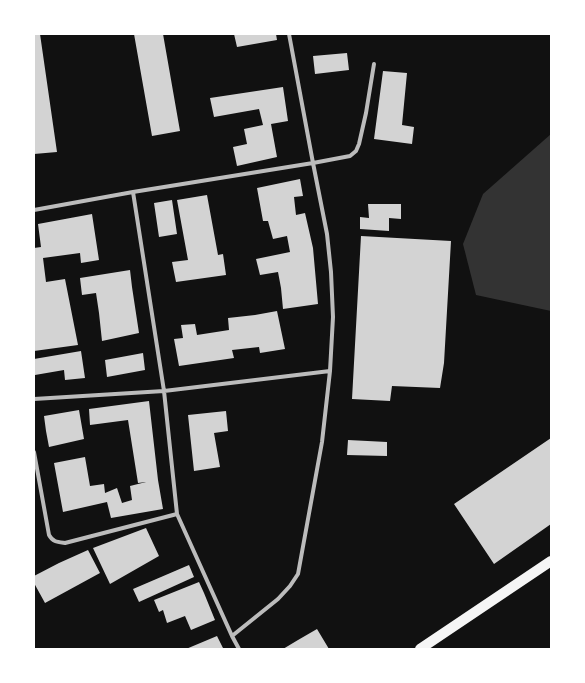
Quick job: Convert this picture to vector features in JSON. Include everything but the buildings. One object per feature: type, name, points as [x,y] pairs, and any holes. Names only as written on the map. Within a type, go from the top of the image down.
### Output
[{"type":"main road","points":[[420,649],[551,561]]},
{"type":"street","points":[[232,636],[278,599],[290,586],[298,574],[322,442],[330,371],[333,317],[331,272],[327,234],[312,163],[289,34]]},
{"type":"street","points":[[34,210],[350,156],[356,151],[359,144],[374,64]]},
{"type":"street","points":[[133,192],[164,391],[177,514],[239,649]]},
{"type":"street","points":[[34,399],[164,391],[330,371]]},
{"type":"street","points":[[34,452],[49,535],[54,542],[65,543],[177,514]]},
{"type":"shaded area","points":[[551,134],[551,311],[476,295],[463,244],[483,194]]}]
